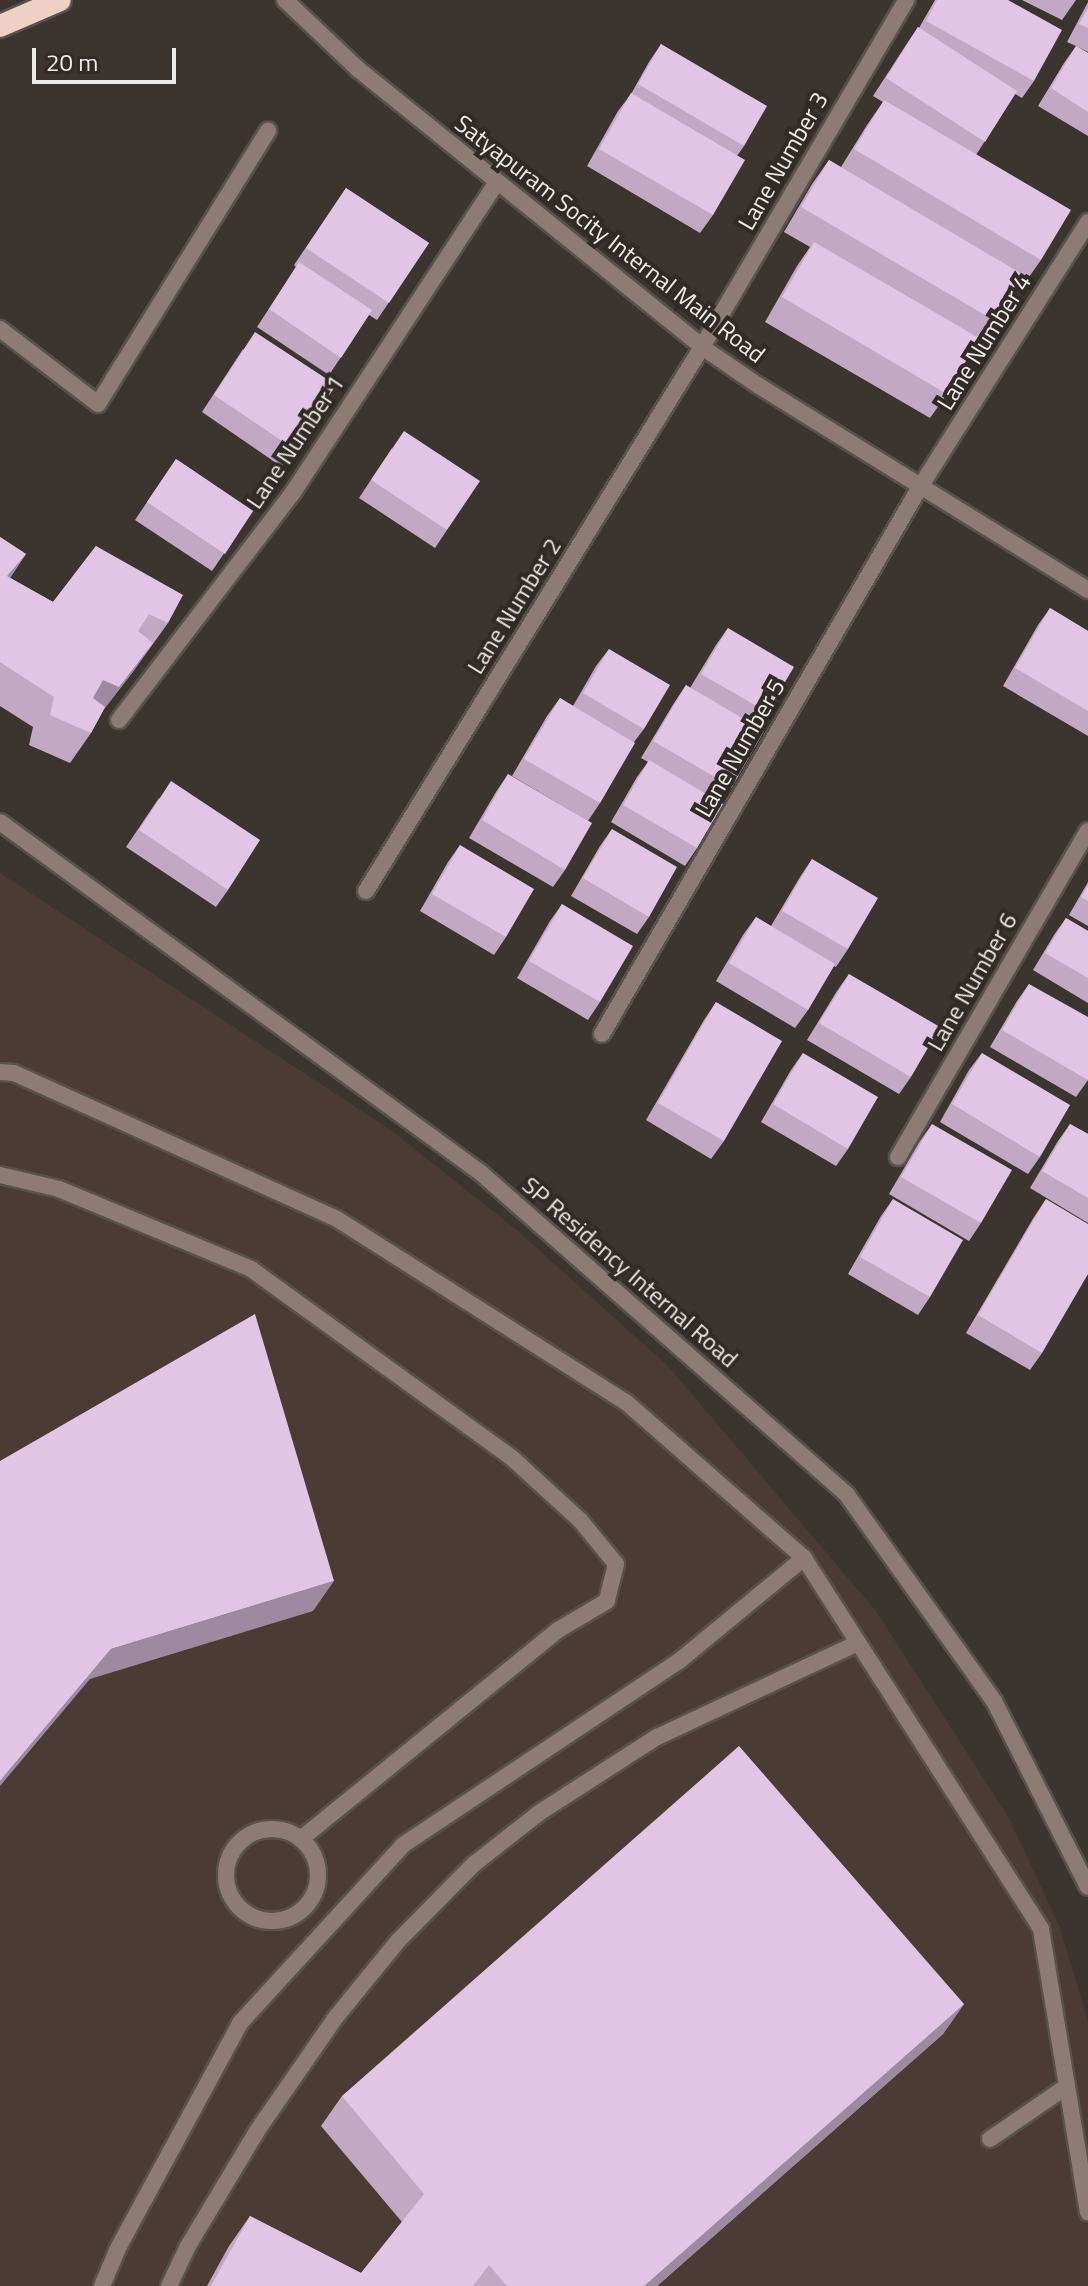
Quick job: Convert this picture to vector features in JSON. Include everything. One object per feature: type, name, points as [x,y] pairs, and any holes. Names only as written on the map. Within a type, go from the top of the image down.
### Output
[{"type":"highway","points":[[0,26],[60,0]]},
{"type":"street","name":"Satyapuram Socity Internal Main Road","points":[[285,0],[358,69],[702,347],[1088,590]]},
{"type":"street","name":"Lane Number 3","points":[[702,347],[906,0]]},
{"type":"street","points":[[0,329],[98,404],[268,131]]},
{"type":"street","name":"Lane Number 1","points":[[119,720],[292,494],[497,182]]},
{"type":"street","name":"Lane Number 4","points":[[920,487],[1088,222]]},
{"type":"street","name":"Lane Number 2","points":[[366,891],[702,347]]},
{"type":"street","name":"Lane Number 5","points":[[602,1034],[920,487]]},
{"type":"street","name":"SP Residency Internal Road","points":[[0,822],[481,1173],[847,1495],[994,1701],[1088,1887]]},
{"type":"street","name":"Lane Number 6","points":[[898,1157],[1088,831]]},
{"type":"street","points":[[0,1072],[14,1073],[337,1219],[627,1403],[804,1558],[1041,1929],[1088,2212]]},
{"type":"street","points":[[0,1175],[59,1189],[251,1269],[512,1458],[580,1520],[616,1564],[607,1601],[558,1630],[301,1839]]},
{"type":"street","points":[[102,2286],[117,2250],[240,2023],[403,1845],[679,1661],[804,1558]]},
{"type":"street","points":[[169,2286],[188,2246],[257,2131],[336,2017],[398,1941],[474,1864],[539,1813],[657,1737],[858,1643]]},
{"type":"street","points":[[275,1829],[301,1839],[316,1865],[318,1880],[311,1898],[290,1918],[259,1920],[245,1913],[228,1887],[230,1859],[247,1836],[275,1829]]},
{"type":"street","points":[[311,1898],[324,1930]]},
{"type":"street","points":[[990,2139],[1067,2086]]},
{"type":"shaded area","points":[[0,873],[392,1131],[519,1232],[668,1366],[876,1611],[1009,1818],[1060,1928],[1088,2021],[1088,2286],[0,2286]]},
{"type":"building","points":[[937,0],[1008,0],[1062,30],[1034,81],[926,21]]},
{"type":"building","points":[[1088,8],[1088,28],[1079,24]]},
{"type":"building","points":[[918,27],[1017,91],[985,142],[886,78]]},
{"type":"building","points":[[661,44],[767,106],[744,146],[638,84]]},
{"type":"building","points":[[1076,46],[1088,53],[1088,112],[1051,88]]},
{"type":"building","points":[[631,93],[745,160],[713,215],[599,149]]},
{"type":"building","points":[[884,100],[1071,210],[1041,260],[854,149]]},
{"type":"building","points":[[829,160],[1022,274],[995,321],[801,207]]},
{"type":"building","points":[[346,188],[429,243],[389,303],[306,248]]},
{"type":"building","points":[[814,242],[979,338],[947,394],[782,297]]},
{"type":"building","points":[[299,262],[372,310],[341,358],[269,309]]},
{"type":"building","points":[[255,332],[336,385],[294,449],[214,395]]},
{"type":"building","points":[[404,431],[480,481],[447,530],[371,480]]},
{"type":"building","points":[[176,459],[253,511],[225,554],[147,502]]},
{"type":"building","points":[[0,537],[26,554],[7,576],[53,602],[96,546],[183,595],[168,623],[149,614],[138,631],[153,643],[119,687],[103,680],[93,698],[105,707],[91,733],[50,715],[54,697],[0,662]]},
{"type":"building","points":[[1050,608],[1088,631],[1088,711],[1015,668]]},
{"type":"building","points":[[728,628],[794,667],[767,712],[701,674]]},
{"type":"building","points":[[609,649],[670,685],[644,729],[583,693]]},
{"type":"building","points":[[686,685],[764,731],[732,787],[653,741]]},
{"type":"building","points":[[560,698],[635,743],[600,803],[524,759]]},
{"type":"building","points":[[649,760],[723,804],[697,848],[623,805]]},
{"type":"building","points":[[508,774],[592,823],[565,870],[482,820]]},
{"type":"building","points":[[171,781],[260,840],[228,890],[139,830]]},
{"type":"building","points":[[612,829],[677,867],[649,917],[583,878]]},
{"type":"building","points":[[460,845],[534,889],[506,937],[432,894]]},
{"type":"building","points":[[812,859],[878,898],[848,949],[782,911]]},
{"type":"building","points":[[1088,885],[1088,901],[1081,897]]},
{"type":"building","points":[[562,904],[633,946],[600,1002],[529,961]]},
{"type":"building","points":[[756,917],[835,964],[808,1010],[729,963]]},
{"type":"building","points":[[1066,918],[1088,931],[1088,978],[1045,953]]},
{"type":"building","points":[[849,974],[940,1027],[911,1077],[819,1023]]},
{"type":"building","points":[[1029,984],[1088,1017],[1088,1080],[1002,1030]]},
{"type":"building","points":[[716,1002],[782,1041],[724,1141],[658,1103]]},
{"type":"building","points":[[803,1053],[878,1097],[848,1149],[773,1104]]},
{"type":"building","points":[[982,1053],[1070,1105],[1040,1157],[952,1104]]},
{"type":"building","points":[[932,1124],[1012,1170],[981,1223],[901,1177]]},
{"type":"building","points":[[1070,1124],[1088,1134],[1088,1198],[1042,1171]]},
{"type":"building","points":[[893,1199],[963,1240],[930,1297],[860,1257]]},
{"type":"building","points":[[1046,1199],[1088,1224],[1088,1274],[1042,1353],[978,1315]]},
{"type":"building","points":[[255,1314],[334,1581],[111,1649],[0,1781],[0,1461]]},
{"type":"building","points":[[739,1746],[964,2004],[644,2286],[507,2286],[489,2265],[473,2286],[211,2286],[250,2216],[361,2273],[424,2194],[342,2096]]}]
